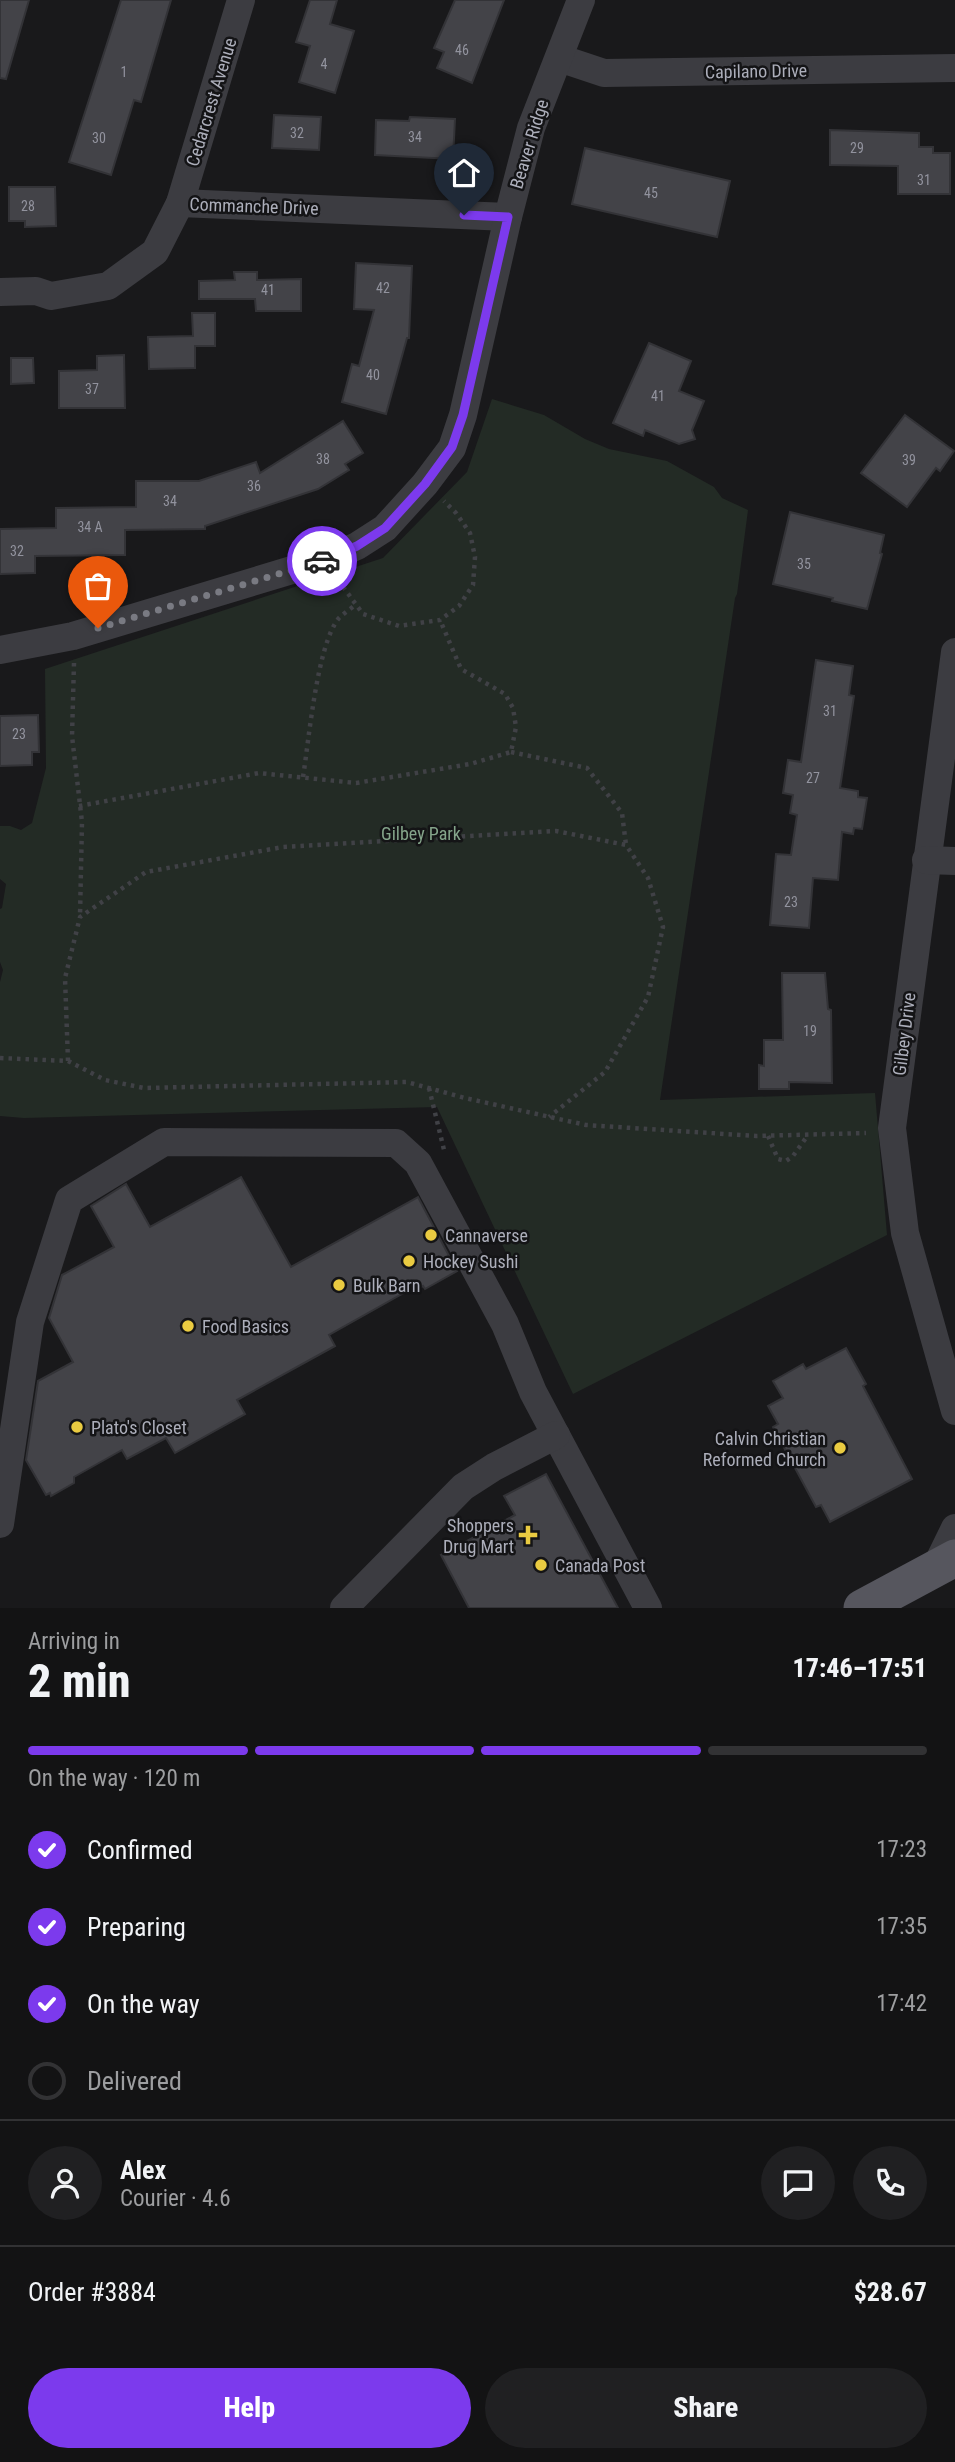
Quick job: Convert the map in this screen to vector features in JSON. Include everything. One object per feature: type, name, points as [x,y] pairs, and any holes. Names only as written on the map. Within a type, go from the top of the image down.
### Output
[{"type":"main road","points":[[862,1608],[945,1564]]},
{"type":"street","name":"Cedarcrest Avenue","points":[[180,203],[242,0]]},
{"type":"street","name":"Beaver Ridge","points":[[0,650],[73,636],[326,560],[357,546],[385,528],[425,484],[452,447],[463,415],[531,128],[581,0]]},
{"type":"street","name":"Capilano Drive","points":[[558,58],[604,73],[955,68]]},
{"type":"street","name":"Commanche Drive","points":[[0,292],[36,292],[51,296],[107,286],[155,252],[180,203],[508,217]]},
{"type":"street","name":"Gilbey Drive","points":[[955,652],[892,1132],[905,1233],[955,1411]]},
{"type":"street","points":[[926,860],[955,861]]},
{"type":"street","points":[[0,1524],[30,1322],[69,1200],[164,1142],[396,1143],[418,1163],[505,1324],[533,1392],[648,1608]]},
{"type":"street","points":[[344,1608],[463,1487],[494,1467],[556,1435]]},
{"type":"street","points":[[945,1564],[955,1528]]},
{"type":"path","points":[[326,560],[363,614],[399,626],[440,620],[459,606],[473,585],[475,557],[470,533],[456,513],[425,484]]},
{"type":"path","points":[[303,777],[326,642],[338,619],[356,604]]},
{"type":"path","points":[[440,620],[461,669],[505,694],[513,708],[516,727],[511,752]]},
{"type":"path","points":[[68,1060],[65,978],[80,917],[82,822],[72,736],[75,655],[73,636]]},
{"type":"path","points":[[79,806],[259,773],[356,783],[470,764],[511,752],[587,768],[622,813],[626,845],[648,878],[663,927],[648,997],[605,1072],[549,1117]]},
{"type":"path","points":[[80,917],[146,872],[283,847],[555,831],[626,845]]},
{"type":"path","points":[[0,1058],[68,1060],[104,1080],[144,1088],[407,1082],[586,1125],[768,1136],[892,1132]]},
{"type":"path","points":[[768,1136],[778,1159],[786,1161],[809,1134]]},
{"type":"green space","name":"Gilbey Park","points":[[492,399],[544,415],[585,439],[609,449],[667,461],[714,487],[722,498],[748,510],[660,1100],[875,1093],[887,1235],[573,1394],[437,1107],[24,1118],[0,1116],[0,982],[3,970],[0,962],[0,909],[6,884],[0,879],[0,826],[21,830],[32,823],[46,768],[45,669],[383,558],[467,472]]},
{"type":"building","points":[[0,0],[29,0],[6,79],[0,78]]},
{"type":"building","points":[[121,0],[171,0],[141,102],[134,100],[111,175],[69,162]]},
{"type":"building","points":[[310,0],[337,0],[330,24],[354,31],[335,93],[299,82],[310,46],[296,42]]},
{"type":"building","points":[[455,0],[504,0],[472,83],[437,68],[444,52],[434,48]]},
{"type":"building","points":[[274,115],[321,117],[319,150],[272,148]]},
{"type":"building","points":[[410,117],[455,119],[453,159],[375,155],[376,120],[409,121]]},
{"type":"building","points":[[830,130],[919,133],[919,147],[933,147],[933,153],[950,153],[950,194],[898,194],[898,166],[830,165]]},
{"type":"building","points":[[585,148],[730,181],[717,237],[572,204]]},
{"type":"building","points":[[9,187],[55,187],[56,226],[25,227],[25,221],[9,221]]},
{"type":"building","points":[[356,263],[412,266],[409,338],[386,414],[342,402],[352,364],[359,366],[374,310],[354,309]]},
{"type":"building","points":[[234,272],[257,272],[257,280],[301,279],[301,311],[256,311],[255,299],[199,299],[199,281],[235,280]]},
{"type":"building","points":[[192,313],[215,313],[215,346],[195,346],[195,368],[149,369],[148,337],[193,336]]},
{"type":"building","points":[[649,343],[691,361],[679,391],[704,401],[692,430],[695,439],[679,444],[645,430],[643,436],[613,423]]},
{"type":"building","points":[[124,355],[125,408],[59,408],[59,371],[97,370],[97,356]]},
{"type":"building","points":[[11,358],[33,358],[34,383],[11,384]]},
{"type":"building","points":[[905,415],[954,451],[940,471],[936,468],[907,507],[861,473]]},
{"type":"building","points":[[343,421],[363,453],[345,464],[349,470],[318,489],[205,526],[205,529],[125,530],[125,555],[35,556],[35,573],[0,574],[0,529],[56,528],[56,508],[136,507],[136,481],[199,481],[256,462],[260,473]]},
{"type":"building","points":[[790,512],[884,535],[882,554],[867,609],[773,584]]},
{"type":"building","points":[[816,660],[853,666],[849,695],[854,696],[840,788],[858,791],[858,797],[867,798],[862,829],[854,828],[853,834],[842,832],[838,880],[813,878],[809,928],[770,925],[776,854],[791,855],[797,815],[790,813],[793,795],[783,793],[788,760],[801,762]]},
{"type":"building","points":[[38,715],[39,752],[32,752],[32,765],[0,766],[0,716]]},
{"type":"building","points":[[782,973],[825,973],[828,1009],[831,1010],[832,1083],[789,1082],[789,1089],[759,1089],[759,1065],[764,1066],[764,1040],[783,1040]]},
{"type":"building","name":"Food Basics","points":[[241,1177],[291,1267],[418,1197],[457,1271],[425,1289],[418,1285],[329,1335],[335,1346],[237,1400],[245,1414],[175,1453],[166,1438],[127,1459],[122,1450],[74,1477],[74,1483],[51,1496],[50,1493],[46,1495],[26,1460],[38,1381],[73,1362],[49,1318],[62,1275],[114,1247],[91,1206],[126,1184],[150,1227]]},
{"type":"building","name":"Calvin Christian Reformed Church","points":[[846,1348],[912,1479],[830,1522],[821,1505],[816,1507],[773,1427],[778,1424],[768,1406],[783,1398],[773,1381],[803,1364],[806,1369]]},
{"type":"building","name":"Shoppers Drug Mart","points":[[546,1474],[618,1608],[469,1608],[441,1555],[515,1515],[504,1496]]},
{"type":"way so far","points":[[98,628],[322,561]]},
{"type":"place","name":"Cannaverse","points":[[431,1235]]},
{"type":"place","name":"Hockey Sushi","points":[[409,1261]]},
{"type":"place","name":"Bulk Barn","points":[[339,1285]]},
{"type":"place","name":"Food Basics","points":[[188,1326]]},
{"type":"place","name":"Plato's Closet","points":[[77,1427]]},
{"type":"place","name":"Calvin Christian Reformed Church","points":[[840,1448]]},
{"type":"place","name":"Shoppers Drug Mart","points":[[528,1535]]},
{"type":"place","name":"Canada Post","points":[[541,1565]]},
{"type":"route","points":[[322,561],[357,546],[385,528],[425,484],[452,447],[463,415],[508,217],[464,215]]}]
